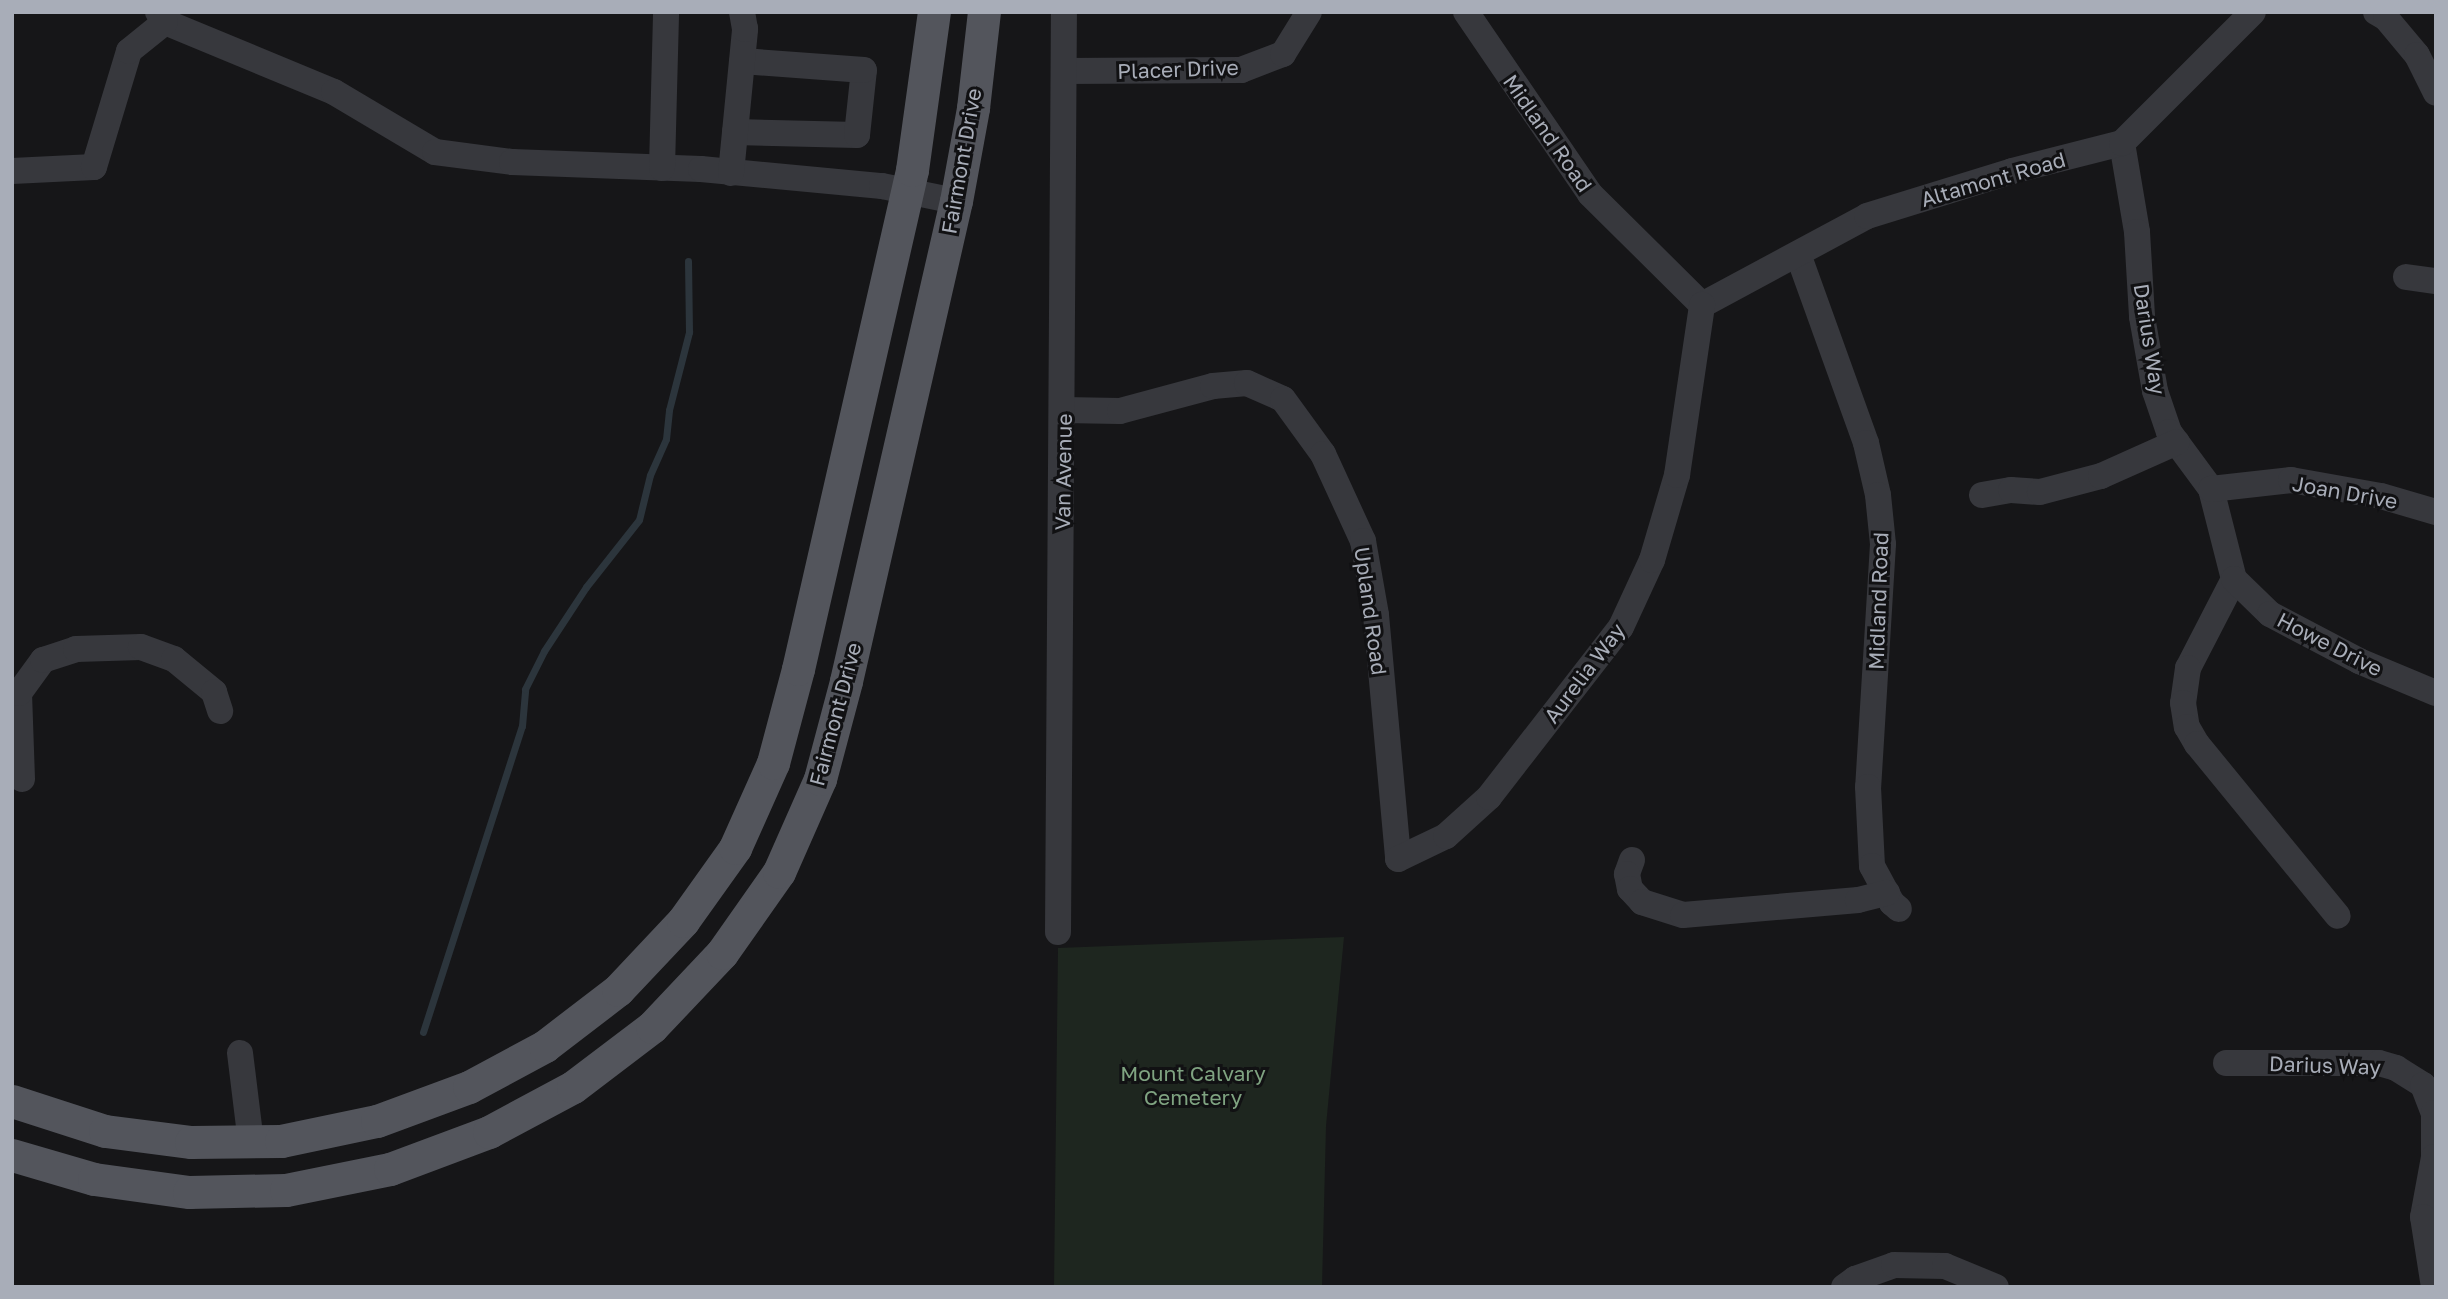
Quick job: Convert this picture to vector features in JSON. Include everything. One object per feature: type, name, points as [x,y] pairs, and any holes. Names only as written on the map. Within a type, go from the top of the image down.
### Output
[{"type":"main road","points":[[12,1101],[105,1131],[191,1142],[251,1143],[281,1140],[377,1121],[469,1087],[545,1046],[618,990],[683,921],[735,848],[773,763],[798,669],[907,191],[923,101],[934,12]]},
{"type":"main road","name":"Fairmont Drive","points":[[12,1155],[94,1180],[175,1190],[286,1190],[390,1169],[489,1132],[573,1087],[652,1027],[722,953],[779,872],[820,779],[849,669],[956,201],[973,108],[984,12]]},
{"type":"street","points":[[662,168],[666,12]]},
{"type":"street","points":[[731,173],[745,29],[742,12]]},
{"type":"street","name":"Van Avenue","points":[[1058,932],[1064,12]]},
{"type":"street","name":"Placer Drive","points":[[1064,71],[1241,70],[1283,54],[1309,12]]},
{"type":"street","name":"Midland Road","points":[[1466,12],[1590,194],[1702,305]]},
{"type":"street","points":[[2122,143],[2253,12]]},
{"type":"street","points":[[2376,12],[2386,18],[2417,55],[2436,93]]},
{"type":"street","points":[[12,171],[94,167],[129,51],[163,16],[334,92],[435,152],[512,162],[662,168],[882,186],[956,201]]},
{"type":"street","points":[[735,132],[857,135],[864,70],[742,61]]},
{"type":"street","name":"Altamont Road","points":[[1702,305],[1867,216],[2012,171],[2122,143]]},
{"type":"street","name":"Darius Way","points":[[2122,143],[2137,232],[2142,317],[2155,391],[2169,432],[2211,489],[2234,579]]},
{"type":"street","name":"Midland Road","points":[[1632,860],[1627,874],[1630,889],[1642,902],[1683,915],[1858,900],[1893,901],[1872,866],[1868,788],[1883,544],[1878,495],[1866,443],[1798,254]]},
{"type":"street","points":[[2406,277],[2436,281]]},
{"type":"street","name":"Aurelia Way","points":[[1398,859],[1446,836],[1489,797],[1620,627],[1652,560],[1677,475],[1702,305]]},
{"type":"street","name":"Upland Road","points":[[1063,410],[1121,411],[1213,386],[1247,383],[1283,399],[1323,454],[1363,541],[1376,615],[1398,859]]},
{"type":"street","points":[[1982,495],[2011,489],[2040,492],[2101,476],[2177,442]]},
{"type":"street","name":"Joan Drive","points":[[2211,489],[2291,480],[2381,496],[2436,512]]},
{"type":"street","points":[[2234,579],[2188,668],[2183,704],[2187,727],[2197,744],[2338,916]]},
{"type":"street","name":"Howe Drive","points":[[2234,579],[2270,614],[2359,661],[2436,693]]},
{"type":"street","points":[[22,779],[19,693],[43,660],[76,649],[141,647],[174,659],[214,692],[220,711]]},
{"type":"street","points":[[240,1053],[251,1143]]},
{"type":"street","name":"Darius Way","points":[[2226,1063],[2379,1063],[2396,1068],[2423,1085],[2434,1113],[2434,1157],[2423,1232],[2434,1287]]},
{"type":"street","points":[[1843,1287],[1855,1279],[1894,1265],[1945,1266],[1996,1287]]},
{"type":"green space","name":"Mount Calvary Cemetery","points":[[1344,937],[1326,1126],[1322,1287],[1054,1287],[1058,948]]},
{"type":"waterway","points":[[423,1032],[522,726],[525,689],[544,651],[586,587],[639,520],[650,475],[666,439],[669,410],[689,332],[688,261]]}]
